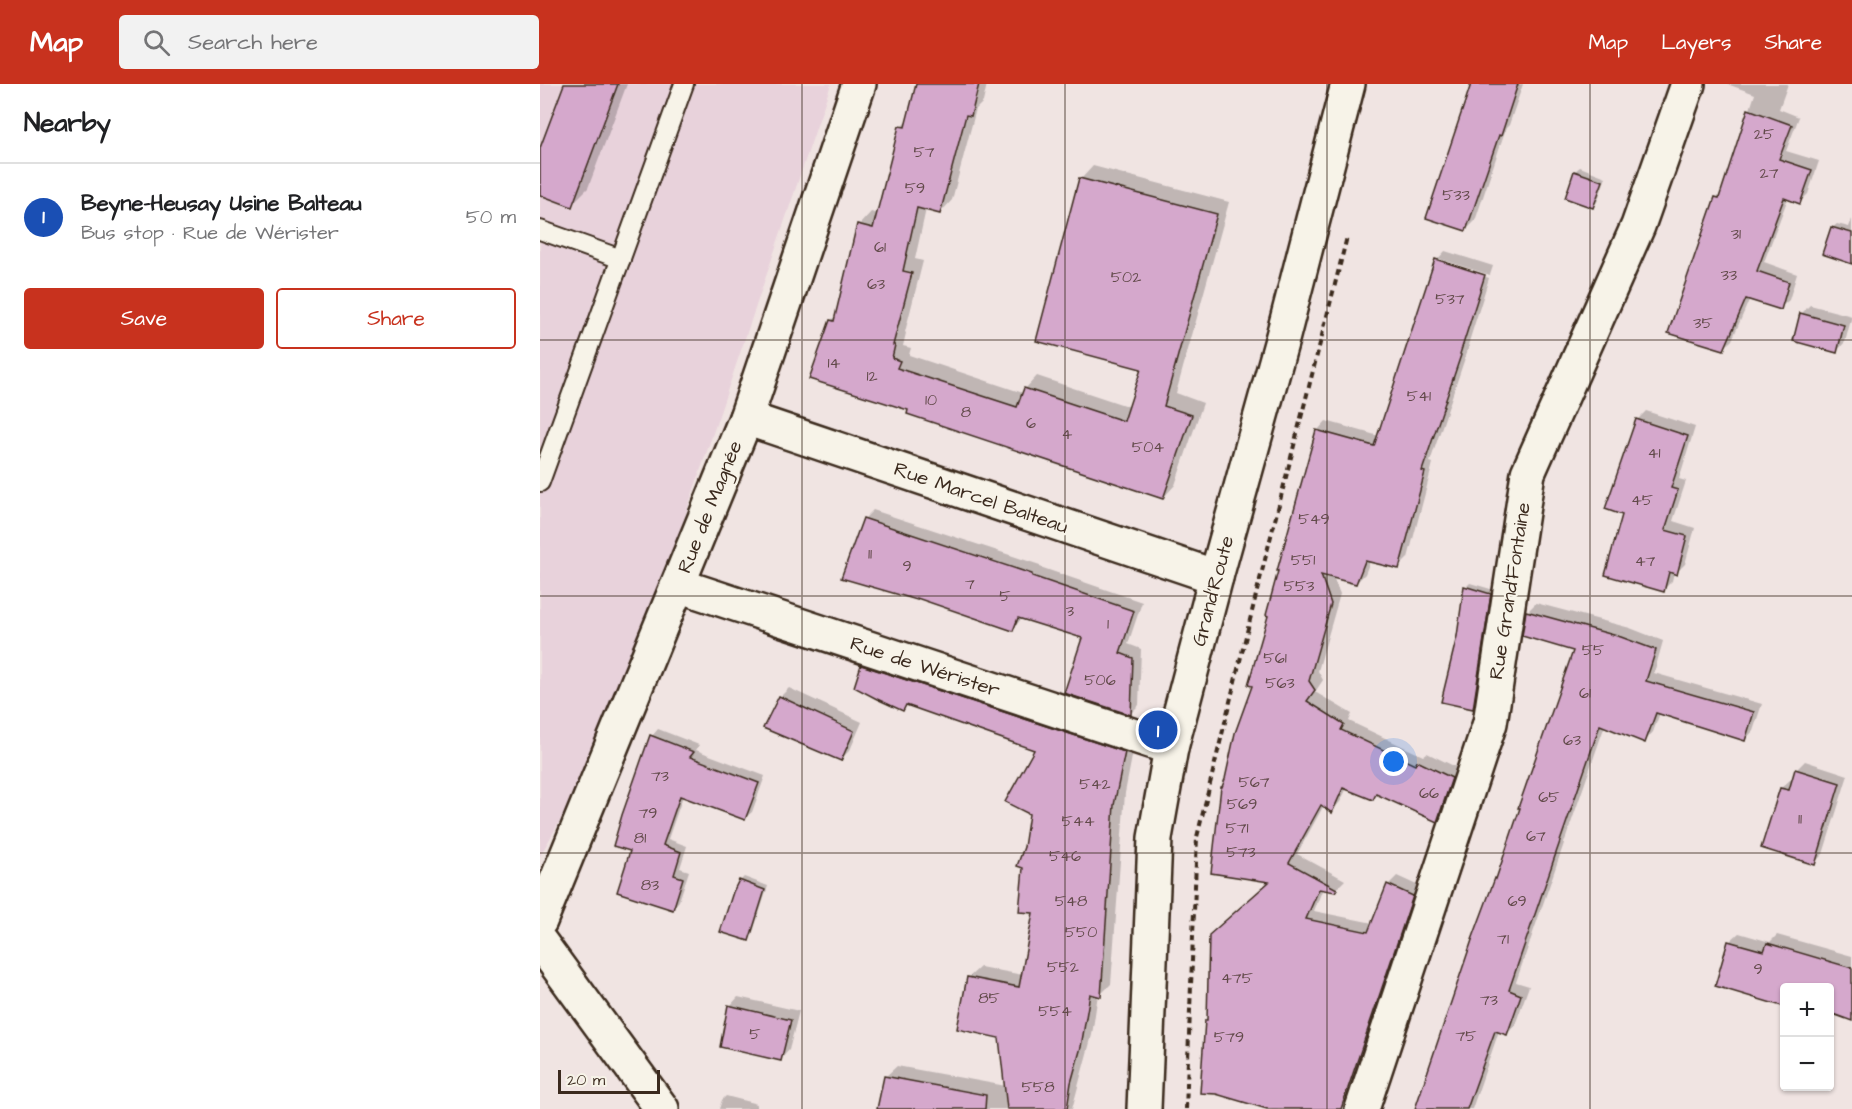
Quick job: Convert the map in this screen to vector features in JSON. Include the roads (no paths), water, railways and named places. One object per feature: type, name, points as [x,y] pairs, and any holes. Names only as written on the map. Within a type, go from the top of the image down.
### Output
[{"type":"street","name":"Rue de Magnée","points":[[540,921],[746,418],[859,84]]},
{"type":"street","name":"Grand'Route","points":[[1144,1109],[1155,838],[1171,748],[1283,336],[1348,84]]},
{"type":"street","name":"Rue Grand'Fontaine","points":[[1362,1109],[1490,723],[1528,473],[1638,226],[1688,84]]},
{"type":"street","name":"Rue Marcel Balteau","points":[[746,418],[1216,577]]},
{"type":"street","name":"Rue de Wérister","points":[[678,585],[1171,748]]},
{"type":"street","points":[[540,942],[662,1109]]},
{"type":"lane","points":[[540,482],[684,84]]},
{"type":"lane","points":[[540,230],[621,259]]},
{"type":"place","name":"Beyne-Heusay Usine Balteau","points":[[1158,730]]}]
